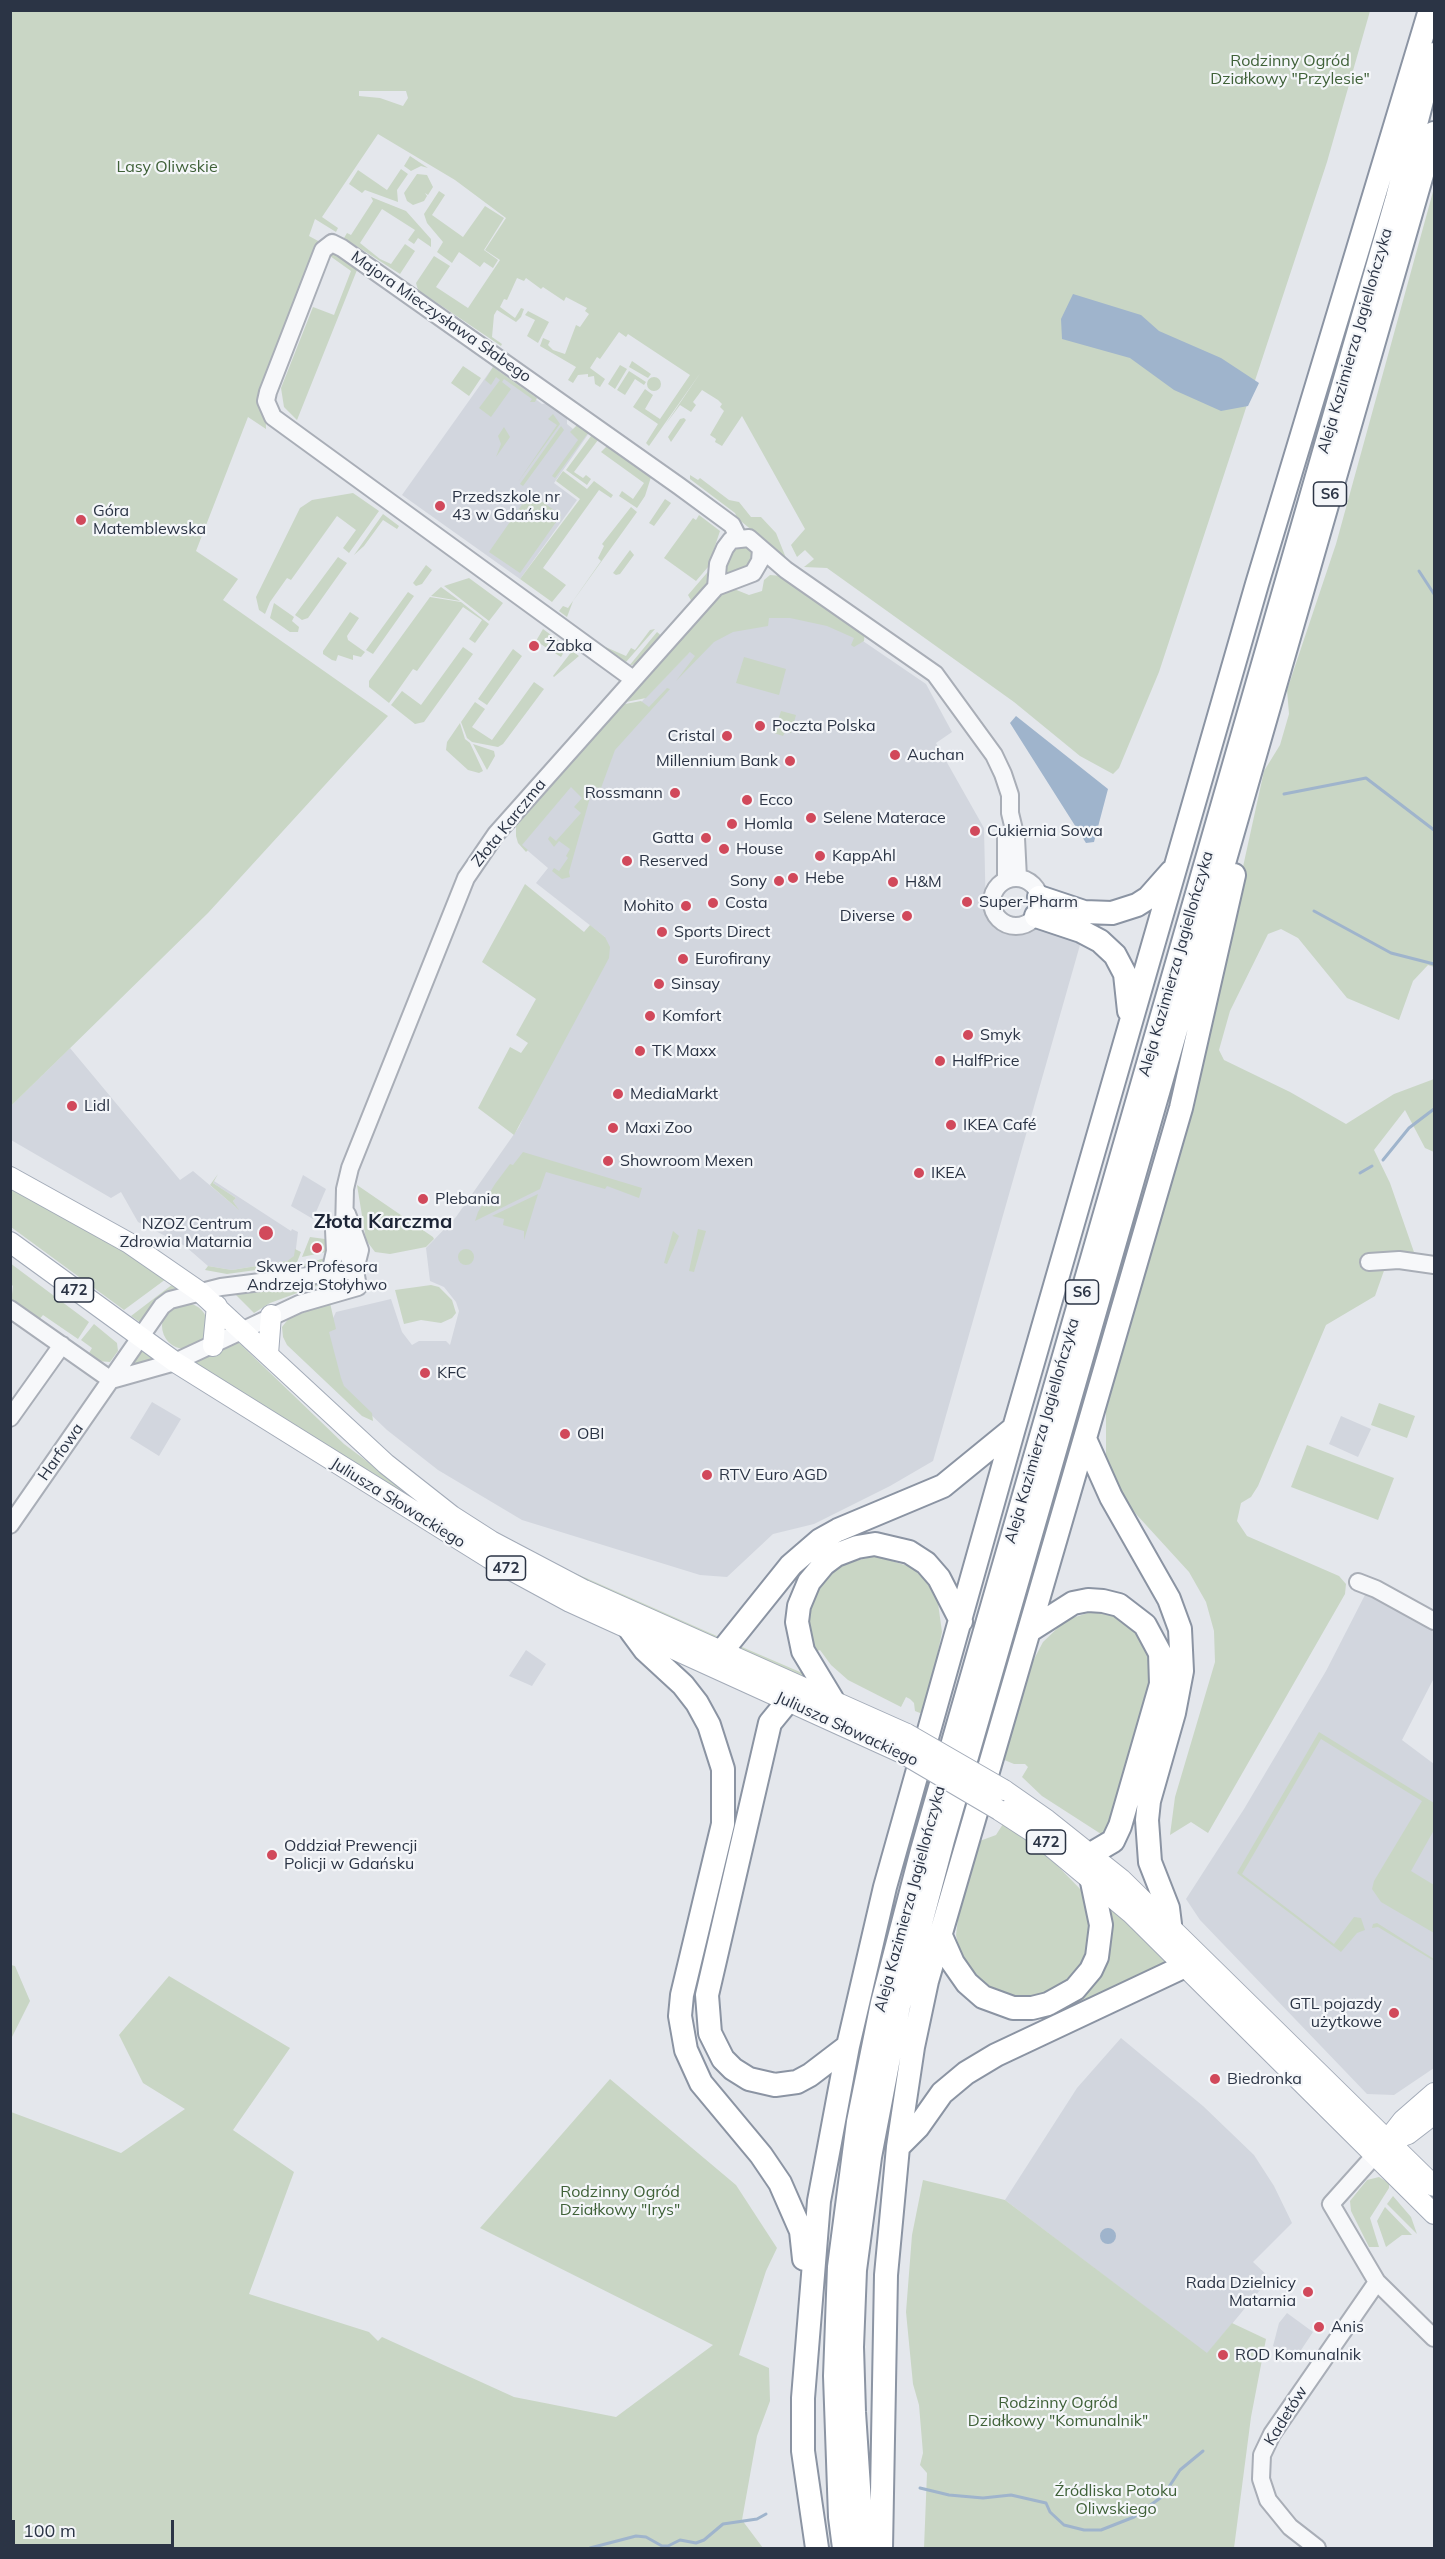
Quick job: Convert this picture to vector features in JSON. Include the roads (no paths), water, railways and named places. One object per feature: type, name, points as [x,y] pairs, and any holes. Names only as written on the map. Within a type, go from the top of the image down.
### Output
[{"type":"highway","points":[[817,2548],[803,2451],[809,2301],[819,2200],[848,2046],[885,1887],[1014,1428],[1274,526],[1430,10]]},
{"type":"highway","name":"Aleja Kazimierza Jagiellończyka","points":[[844,2548],[840,2517],[835,2376],[839,2267],[858,2122],[882,2003],[922,1850],[1396,198],[1434,54]]},
{"type":"highway","name":"Aleja Kazimierza Jagiellończyka","points":[[863,2548],[853,2401],[855,2270],[870,2157],[899,2006],[943,1840],[1434,134]]},
{"type":"highway","points":[[881,2548],[886,2287],[898,2147],[913,2048],[927,1981],[1181,1108],[1285,648]]},
{"type":"highway","points":[[1037,907],[1112,913],[1137,906],[1148,898],[1168,873],[1175,870]]},
{"type":"highway","points":[[1037,907],[1100,941],[1115,955],[1125,974],[1132,1020]]},
{"type":"highway","points":[[722,1651],[791,1566],[820,1540],[838,1530],[943,1486],[1014,1428]]},
{"type":"highway","points":[[1086,1439],[1111,1497],[1169,1599],[1180,1629],[1182,1671],[1174,1713],[1149,1801],[1147,1820],[1150,1862],[1168,1908],[1170,1924]]},
{"type":"highway","points":[[832,1699],[803,1651],[797,1622],[799,1606],[809,1582],[824,1564],[836,1555],[857,1546],[875,1544],[901,1549],[916,1556],[939,1578],[961,1621]]},
{"type":"highway","points":[[1029,1631],[1073,1603],[1103,1600],[1119,1605],[1145,1625],[1160,1653],[1161,1684],[1120,1826],[1113,1841],[1091,1854]]},
{"type":"highway","points":[[631,1631],[645,1650],[683,1685],[697,1703],[709,1725],[723,1769],[723,1824],[682,1995],[680,2016],[686,2050],[701,2083],[761,2155],[789,2200],[801,2231],[805,2295],[809,2301]]},
{"type":"highway","points":[[788,1701],[770,1723],[707,1995],[710,2033],[723,2059],[733,2069],[748,2079],[775,2085],[797,2082],[848,2046]]},
{"type":"highway","points":[[941,1936],[953,1963],[967,1983],[983,1997],[1013,2008],[1032,2008],[1048,2004],[1076,1989],[1091,1970],[1097,1957],[1101,1925],[1091,1877]]},
{"type":"highway","points":[[898,2147],[918,2127],[942,2093],[966,2073],[996,2055],[1185,1966]]},
{"type":"main road","name":"472","points":[[10,1177],[129,1244],[200,1292],[242,1329]]},
{"type":"main road","name":"472","points":[[10,1242],[175,1362]]},
{"type":"main road","points":[[213,1346],[217,1306]]},
{"type":"main road","points":[[268,1354],[271,1316]]},
{"type":"main road","name":"Juliusza Słowackiego","points":[[242,1329],[349,1432],[414,1488],[452,1516],[542,1570],[907,1734],[1004,1790],[1091,1854],[1170,1924],[1382,2148],[1434,2214]]},
{"type":"main road","name":"Juliusza Słowackiego","points":[[175,1362],[463,1543],[543,1588],[631,1631],[902,1753],[1036,1834],[1091,1877],[1382,2148],[1434,2186]]},
{"type":"main road","points":[[1382,2148],[1403,2120],[1434,2093]]},
{"type":"main road","points":[[1382,2148],[1408,2134],[1434,2114]]},
{"type":"street","name":"Majora Mieczysława Słabego","points":[[633,679],[273,417],[266,401],[268,392],[323,250],[332,243],[342,248],[679,486],[732,525],[738,537]]},
{"type":"street","points":[[716,587],[718,564],[725,548],[731,540],[738,537],[749,538],[786,570],[935,674],[994,755],[1003,774],[1010,795],[1010,813],[1016,838],[1012,879]]},
{"type":"street","points":[[753,573],[760,561],[760,549]]},
{"type":"street","points":[[753,573],[786,570]]},
{"type":"street","name":"Złota Karczma","points":[[330,1273],[335,1251],[334,1230],[344,1207],[350,1168],[466,878],[496,834],[716,587],[753,573]]},
{"type":"street","points":[[1012,879],[1032,885],[1037,907],[1024,925],[1017,927],[1000,921],[993,911],[992,900],[999,885],[1012,879]]},
{"type":"street","points":[[344,1207],[356,1233],[360,1250],[356,1278]]},
{"type":"street","points":[[1370,1262],[1399,1260],[1434,1264]]},
{"type":"street","points":[[139,1336],[170,1299],[200,1292],[330,1273],[356,1278]]},
{"type":"street","points":[[13,1316],[62,1345],[111,1380],[175,1362],[213,1346],[271,1316],[331,1293],[356,1278]]},
{"type":"street","name":"Harfowa","points":[[10,1525],[139,1336]]},
{"type":"street","points":[[10,1418],[62,1345]]},
{"type":"street","points":[[1358,1582],[1376,1589],[1434,1621]]},
{"type":"street","points":[[1382,2148],[1331,2204],[1377,2282],[1434,2338]]},
{"type":"street","name":"Kadetów","points":[[1317,2548],[1290,2527],[1268,2500],[1261,2479],[1262,2455],[1272,2434],[1377,2282]]},
{"type":"water","points":[[1073,294],[1141,315],[1159,331],[1221,358],[1259,383],[1248,406],[1221,411],[1174,390],[1130,358],[1062,339],[1061,319]]},
{"type":"water","points":[[1016,716],[1108,789],[1094,842],[1086,843],[1010,723]]},
{"type":"water","points":[[1108,2228],[1114,2230],[1116,2236],[1114,2242],[1108,2244],[1102,2242],[1100,2236],[1102,2230]]},
{"type":"waterway","points":[[1419,571],[1434,594]]},
{"type":"waterway","points":[[1284,794],[1366,778],[1434,830]]},
{"type":"waterway","points":[[1314,911],[1391,953],[1434,964]]},
{"type":"waterway","points":[[1383,1160],[1409,1128],[1434,1109]]},
{"type":"waterway","points":[[1360,1173],[1372,1166]]},
{"type":"waterway","points":[[920,2488],[949,2495],[983,2498],[1011,2495],[1046,2503],[1050,2512],[1064,2525],[1084,2530],[1101,2530],[1134,2517],[1163,2496],[1180,2470],[1203,2451]]},
{"type":"waterway","points":[[590,2548],[636,2536],[646,2537],[662,2546],[668,2546],[680,2540],[696,2543],[704,2540],[723,2524],[757,2519],[766,2514]]},
{"type":"place","name":"Przedszkole nr 43 w Gdańsku","points":[[440,506]]},
{"type":"place","name":"Góra Matemblewska","points":[[81,520]]},
{"type":"place","name":"Żabka","points":[[534,646]]},
{"type":"place","name":"Poczta Polska","points":[[760,726]]},
{"type":"place","name":"Cristal","points":[[727,736]]},
{"type":"place","name":"Auchan","points":[[895,755]]},
{"type":"place","name":"Millennium Bank","points":[[790,761]]},
{"type":"place","name":"Rossmann","points":[[675,793]]},
{"type":"place","name":"Ecco","points":[[747,800]]},
{"type":"place","name":"Selene Materace","points":[[811,818]]},
{"type":"place","name":"Homla","points":[[732,824]]},
{"type":"place","name":"Cukiernia Sowa","points":[[975,831]]},
{"type":"place","name":"Gatta","points":[[706,838]]},
{"type":"place","name":"House","points":[[724,849]]},
{"type":"place","name":"KappAhl","points":[[820,856]]},
{"type":"place","name":"Reserved","points":[[627,861]]},
{"type":"place","name":"Hebe","points":[[793,878]]},
{"type":"place","name":"Sony","points":[[779,881]]},
{"type":"place","name":"H&M","points":[[893,882]]},
{"type":"place","name":"Super-Pharm","points":[[967,902]]},
{"type":"place","name":"Costa","points":[[713,903]]},
{"type":"place","name":"Mohito","points":[[686,906]]},
{"type":"place","name":"Diverse","points":[[907,916]]},
{"type":"place","name":"Sports Direct","points":[[662,932]]},
{"type":"place","name":"Eurofirany","points":[[683,959]]},
{"type":"place","name":"Sinsay","points":[[659,984]]},
{"type":"place","name":"Komfort","points":[[650,1016]]},
{"type":"place","name":"Smyk","points":[[968,1035]]},
{"type":"place","name":"TK Maxx","points":[[640,1051]]},
{"type":"place","name":"HalfPrice","points":[[940,1061]]},
{"type":"place","name":"MediaMarkt","points":[[618,1094]]},
{"type":"place","name":"Lidl","points":[[72,1106]]},
{"type":"place","name":"IKEA Café","points":[[951,1125]]},
{"type":"place","name":"Maxi Zoo","points":[[613,1128]]},
{"type":"place","name":"Showroom Mexen","points":[[608,1161]]},
{"type":"place","name":"IKEA","points":[[919,1173]]},
{"type":"place","name":"Plebania","points":[[423,1199]]},
{"type":"place","name":"NZOZ Centrum Zdrowia Matarnia","points":[[266,1233]]},
{"type":"place","name":"Skwer Profesora Andrzeja Stołyhwo","points":[[317,1248]]},
{"type":"place","name":"KFC","points":[[425,1373]]},
{"type":"place","name":"OBI","points":[[565,1434]]},
{"type":"place","name":"RTV Euro AGD","points":[[707,1475]]},
{"type":"place","name":"Oddział Prewencji Policji w Gdańsku","points":[[272,1855]]},
{"type":"place","name":"GTL pojazdy użytkowe","points":[[1394,2013]]},
{"type":"place","name":"Biedronka","points":[[1215,2079]]},
{"type":"place","name":"Rada Dzielnicy Matarnia","points":[[1308,2292]]},
{"type":"place","name":"Anis","points":[[1319,2327]]},
{"type":"place","name":"ROD Komunalnik","points":[[1223,2355]]},
{"type":"district","name":"Złota Karczma","points":[[383,1222]]},
{"type":"park label","name":"Rodzinny Ogród Działkowy \"Przylesie\"","points":[[1290,70]]},
{"type":"park label","name":"Lasy Oliwskie","points":[[167,167]]},
{"type":"park label","name":"Rodzinny Ogród Działkowy \"Irys\"","points":[[620,2201]]},
{"type":"park label","name":"Rodzinny Ogród Działkowy \"Komunalnik\"","points":[[1058,2412]]},
{"type":"park label","name":"Źródliska Potoku Oliwskiego","points":[[1116,2500]]}]
